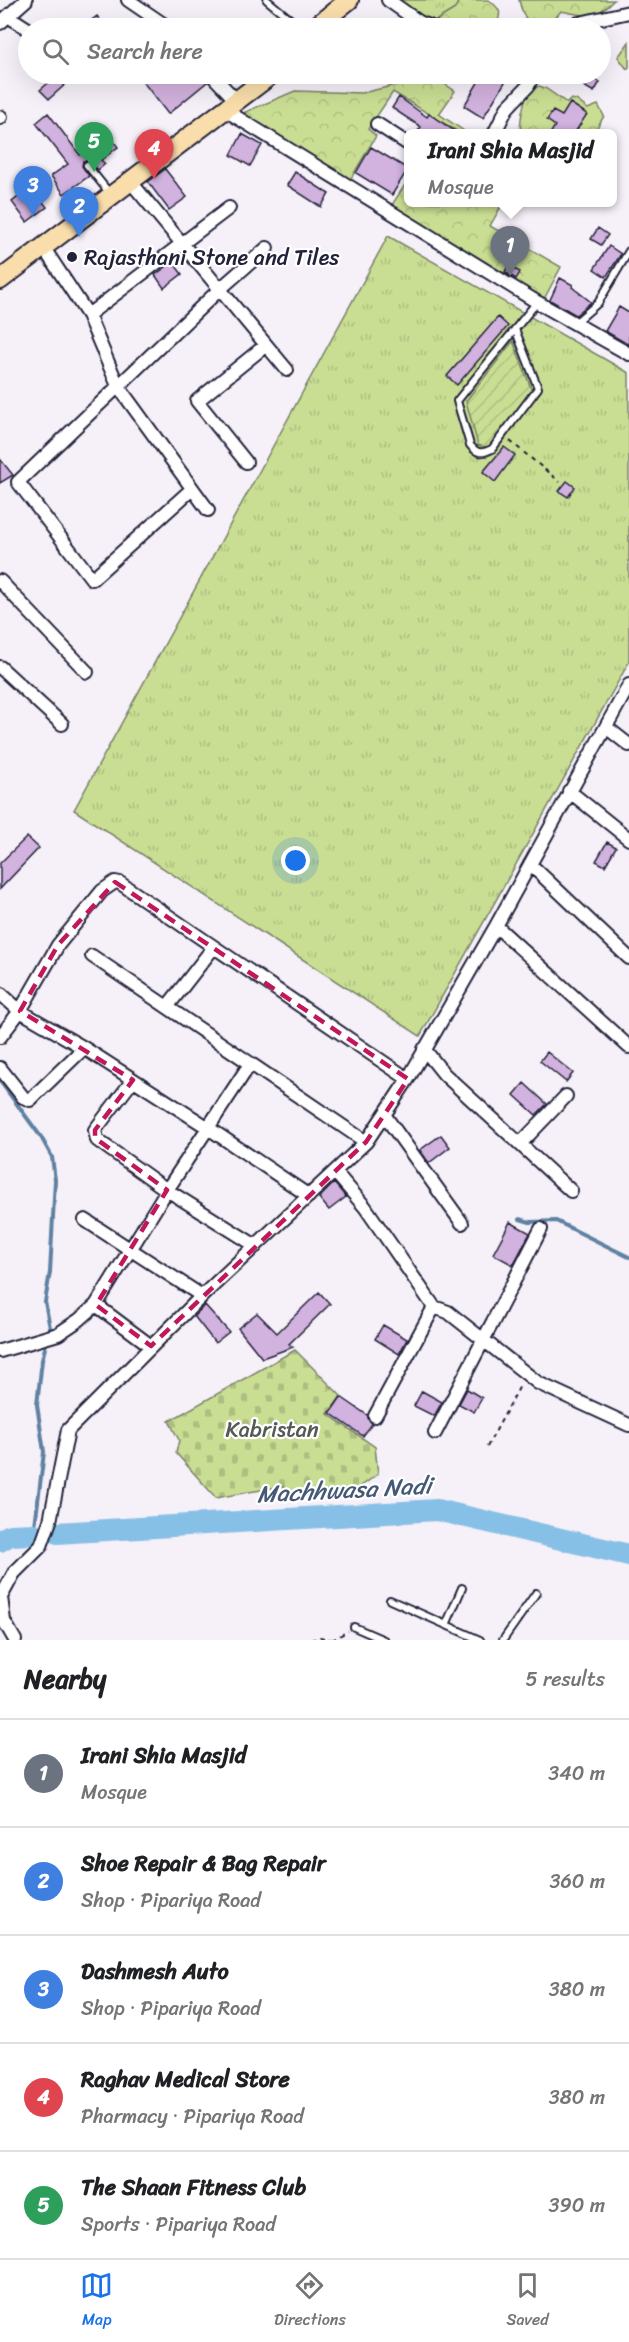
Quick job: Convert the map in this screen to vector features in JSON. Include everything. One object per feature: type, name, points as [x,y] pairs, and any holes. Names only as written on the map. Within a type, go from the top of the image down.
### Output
[{"type":"main road","points":[[327,18],[350,0]]},
{"type":"main road","points":[[340,18],[362,0]]},
{"type":"main road","points":[[0,280],[231,102],[250,84]]},
{"type":"main road","points":[[0,271],[107,190],[257,84]]},
{"type":"street","points":[[18,26],[4,20],[26,0]]},
{"type":"street","points":[[128,0],[154,18]]},
{"type":"street","points":[[388,0],[415,18]]},
{"type":"street","points":[[602,18],[629,12]]},
{"type":"street","points":[[218,84],[231,102],[537,302],[629,354]]},
{"type":"street","points":[[496,129],[507,108],[529,84]]},
{"type":"street","points":[[377,124],[404,141]]},
{"type":"street","points":[[130,181],[287,370]]},
{"type":"street","points":[[88,315],[182,246],[229,208]]},
{"type":"street","points":[[43,247],[88,315],[118,386],[208,510]]},
{"type":"street","points":[[192,489],[92,579],[19,483],[20,478],[220,289],[267,248]]},
{"type":"street","points":[[246,462],[197,401],[266,345]]},
{"type":"street","points":[[2,588],[87,672]]},
{"type":"street","points":[[0,667],[62,724]]},
{"type":"street","points":[[15,1640],[4,1621],[1,1597],[14,1573],[41,1546],[50,1521],[68,1430],[202,1296],[366,1142],[408,1079],[496,926],[629,685]]},
{"type":"street","points":[[606,727],[629,745]]},
{"type":"street","points":[[569,791],[629,839]]},
{"type":"street","points":[[530,864],[629,958]]},
{"type":"street","points":[[0,1037],[20,1011],[58,945],[102,891],[115,882],[120,883],[408,1079]]},
{"type":"street","points":[[496,926],[629,1047]]},
{"type":"street","points":[[167,1007],[213,948]]},
{"type":"street","points":[[92,956],[366,1142]]},
{"type":"street","points":[[0,993],[20,1011],[84,1048],[309,1196]]},
{"type":"street","points":[[0,1068],[23,1097],[30,1100],[84,1048]]},
{"type":"street","points":[[424,1049],[444,1074],[571,1191]]},
{"type":"street","points":[[0,1351],[48,1337],[79,1320],[96,1305],[167,1190],[250,1064]]},
{"type":"street","points":[[133,1080],[95,1131],[95,1138],[167,1190],[256,1246]]},
{"type":"street","points":[[520,1144],[566,1096]]},
{"type":"street","points":[[385,1116],[462,1224]]},
{"type":"street","points":[[335,1172],[365,1208],[434,1307],[448,1312],[484,1338],[538,1383],[629,1425]]},
{"type":"street","points":[[86,1220],[202,1296]]},
{"type":"street","points":[[435,1433],[541,1229]]},
{"type":"street","points":[[96,1305],[151,1346]]},
{"type":"street","points":[[375,1416],[434,1307]]},
{"type":"lane","points":[[267,0],[289,18]]},
{"type":"lane","points":[[87,165],[107,190]]},
{"type":"lane","points":[[575,323],[598,303],[629,251]]},
{"type":"lane","points":[[515,329],[538,388],[492,449],[482,453],[474,451],[470,445],[457,401],[515,329],[537,302]]},
{"type":"lane","points":[[446,1625],[462,1588]]},
{"type":"lane","points":[[503,1640],[536,1593]]},
{"type":"lane","points":[[390,1600],[480,1640]]},
{"type":"lane","points":[[354,1627],[384,1640]]},
{"type":"path","points":[[503,436],[560,482]]},
{"type":"path","points":[[487,1447],[527,1374]]},
{"type":"path","points":[[311,1640],[320,1637],[332,1640],[354,1627]]},
{"type":"highlighted area","points":[[115,882],[408,1079],[366,1142],[151,1346],[96,1305],[167,1190],[95,1138],[95,1130],[133,1080],[20,1011],[58,945]]},
{"type":"green space","points":[[400,0],[459,0],[455,9],[440,18],[425,18]]},
{"type":"green space","points":[[459,0],[489,0],[500,13],[498,18],[440,18],[455,9]]},
{"type":"green space","points":[[519,0],[614,0],[601,11],[589,15],[561,11],[555,18],[526,18]]},
{"type":"green space","points":[[629,42],[629,67],[627,69],[618,57]]},
{"type":"green space","points":[[394,84],[445,84],[455,91],[439,114],[461,129],[453,129],[393,92],[368,129],[376,136],[350,180],[392,205],[404,186],[404,207],[501,207],[490,226],[561,267],[543,301],[238,115],[295,91],[362,93]]},
{"type":"green space","points":[[539,86],[567,103],[571,99],[576,100],[588,109],[598,105],[604,116],[596,129],[521,129],[521,117],[530,92]]},
{"type":"green space","points":[[388,236],[629,373],[629,662],[420,1036],[74,810]]},
{"type":"green space","points":[[513,341],[532,391],[494,443],[486,447],[480,446],[466,401]]},
{"type":"green space","name":"Kabristan","points":[[295,1350],[341,1396],[328,1414],[375,1447],[378,1474],[357,1489],[295,1493],[283,1486],[216,1498],[176,1453],[179,1440],[169,1421]]},
{"type":"building","points":[[47,84],[66,84],[49,99],[40,90]]},
{"type":"building","points":[[145,84],[205,84],[168,114]]},
{"type":"building","points":[[477,84],[504,84],[483,118],[464,106]]},
{"type":"building","points":[[580,84],[599,84],[594,92]]},
{"type":"building","points":[[399,97],[427,117],[429,114],[452,129],[420,129],[421,127],[392,108]]},
{"type":"building","points":[[570,103],[587,114],[577,129],[553,129],[555,126],[547,120],[553,111],[562,116]]},
{"type":"building","points":[[48,113],[80,155],[108,134],[118,147],[101,160],[105,164],[98,170],[89,160],[83,161],[82,166],[89,176],[64,194],[51,176],[68,164],[36,123]]},
{"type":"building","points":[[242,134],[262,145],[250,166],[231,155]]},
{"type":"building","points":[[371,147],[404,167],[404,176],[392,195],[356,173]]},
{"type":"building","points":[[165,169],[187,197],[169,210],[148,182]]},
{"type":"building","points":[[295,172],[329,194],[321,207],[287,185]]},
{"type":"building","points":[[31,187],[47,207],[27,222],[12,202]]},
{"type":"building","points":[[598,228],[608,235],[601,245],[591,239]]},
{"type":"building","points":[[609,246],[621,254],[606,277],[594,269]]},
{"type":"building","points":[[173,262],[182,274],[164,288],[155,275]]},
{"type":"building","points":[[508,266],[520,272],[516,279],[505,272]]},
{"type":"building","points":[[560,278],[573,285],[572,287],[591,302],[576,315],[550,300]]},
{"type":"building","points":[[619,307],[629,313],[629,345],[605,331]]},
{"type":"building","points":[[498,317],[508,326],[457,385],[447,376]]},
{"type":"building","points":[[504,447],[515,455],[495,482],[483,472]]},
{"type":"building","points":[[0,459],[13,475],[0,483]]},
{"type":"building","points":[[567,481],[575,487],[568,497],[559,491]]},
{"type":"building","points":[[27,837],[39,848],[0,889],[0,863]]},
{"type":"building","points":[[607,842],[616,847],[605,866],[596,861]]},
{"type":"building","points":[[547,1052],[573,1073],[566,1082],[540,1061]]},
{"type":"building","points":[[524,1083],[547,1104],[536,1115],[514,1095]]},
{"type":"building","points":[[441,1135],[450,1147],[429,1163],[420,1150]]},
{"type":"building","points":[[334,1183],[346,1197],[329,1210],[319,1198]]},
{"type":"building","points":[[510,1222],[530,1233],[513,1265],[493,1254]]},
{"type":"building","points":[[319,1292],[330,1304],[289,1344],[293,1347],[262,1358],[238,1328],[257,1313],[277,1333]]},
{"type":"building","points":[[205,1305],[229,1332],[215,1343],[194,1316]]},
{"type":"building","points":[[383,1325],[407,1339],[399,1354],[375,1339]]},
{"type":"building","points":[[467,1389],[482,1398],[474,1412],[459,1404]]},
{"type":"building","points":[[422,1391],[442,1402],[434,1416],[414,1406]]},
{"type":"building","points":[[341,1397],[367,1415],[372,1424],[363,1436],[330,1413]]},
{"type":"waterway","points":[[0,1081],[41,1137],[52,1157],[55,1180],[50,1272],[45,1302],[50,1328],[42,1360],[37,1405],[44,1452],[34,1534]]},
{"type":"waterway","points":[[520,1219],[530,1222],[556,1221],[629,1257]]},
{"type":"waterway","name":"Machhwasa Nadi","points":[[57,1533],[437,1510],[629,1555]]},
{"type":"waterway","name":"Machhwasa Nadi","points":[[0,1541],[10,1535],[34,1534]]},
{"type":"place","name":"The Shaan Fitness Club","points":[[94,172]]},
{"type":"place","name":"Raghav Medical Store","points":[[154,179]]},
{"type":"place","name":"Dashmesh Auto","points":[[33,216]]},
{"type":"place","name":"Shoe Repair & Bag Repair","points":[[79,237]]},
{"type":"place","name":"Rajasthani Stone and Tiles","points":[[72,257]]},
{"type":"place","name":"Irani Shia Masjid","points":[[510,276]]}]
